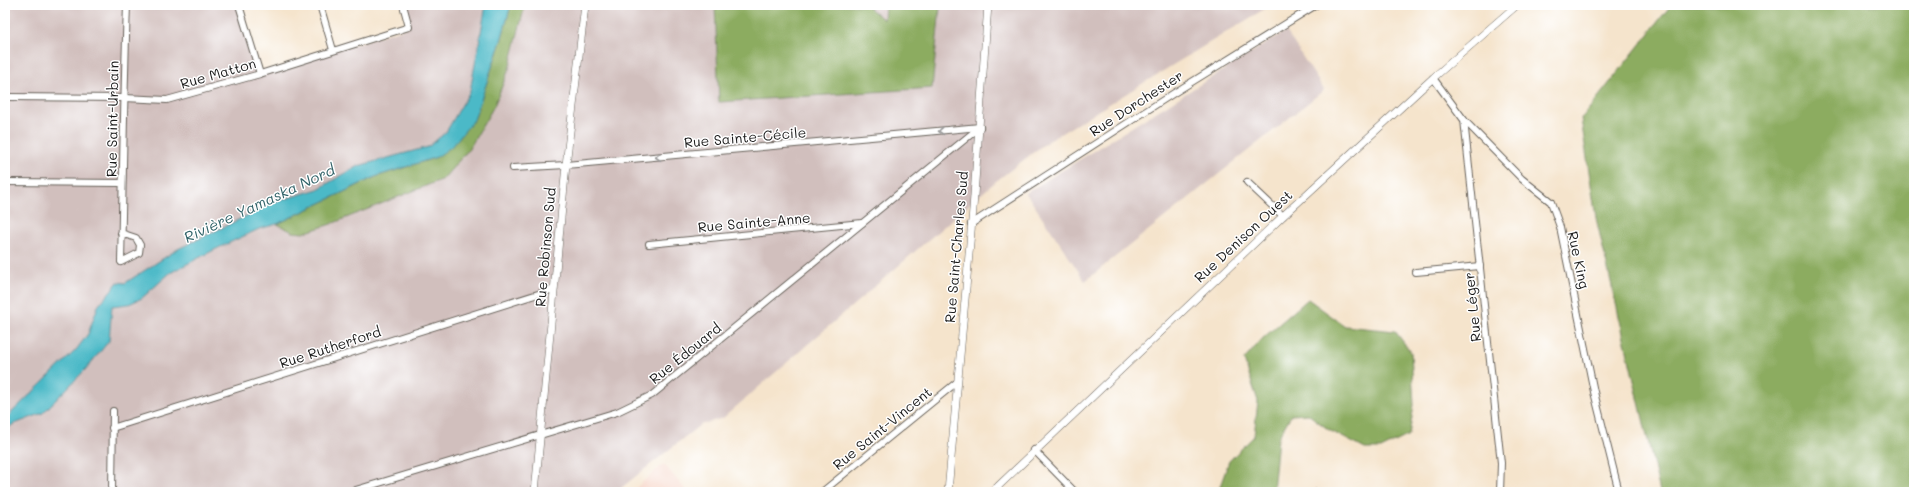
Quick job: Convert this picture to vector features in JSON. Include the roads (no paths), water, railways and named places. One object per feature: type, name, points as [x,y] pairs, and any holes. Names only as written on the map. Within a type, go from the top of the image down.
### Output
[{"type":"street","name":"Rue Saint-Urbain","points":[[122,233],[136,238],[140,246],[139,253],[121,262],[127,5]]},
{"type":"street","points":[[239,5],[260,74]]},
{"type":"street","points":[[320,5],[333,50]]},
{"type":"street","name":"Rue Matton","points":[[5,97],[124,98],[167,100],[260,74],[409,26],[403,5]]},
{"type":"street","name":"Rue Robinson Sud","points":[[535,492],[566,165],[585,5]]},
{"type":"street","name":"Rue Saint-Charles Sud","points":[[948,492],[980,127],[988,5]]},
{"type":"street","name":"Rue Dorchester","points":[[971,224],[1174,93],[1316,5]]},
{"type":"street","name":"Rue Denison Ouest","points":[[992,492],[1034,450],[1283,216],[1433,78],[1517,5]]},
{"type":"street","name":"Rue King","points":[[1433,78],[1464,120],[1522,179],[1551,202],[1560,227],[1594,392],[1619,492]]},
{"type":"street","name":"Rue Léger","points":[[1464,120],[1501,463],[1500,492]]},
{"type":"street","name":"Rue Sainte-Cécile","points":[[513,168],[566,165],[980,127]]},
{"type":"street","name":"Rue Édouard","points":[[349,492],[541,433],[617,412],[652,395],[980,127]]},
{"type":"street","points":[[5,182],[122,183]]},
{"type":"street","points":[[1247,182],[1283,216]]},
{"type":"street","name":"Rue Sainte-Anne","points":[[649,244],[862,223]]},
{"type":"street","points":[[1416,272],[1480,266]]},
{"type":"street","name":"Rue Rutherford","points":[[112,428],[554,289]]},
{"type":"street","name":"Rue Saint-Vincent","points":[[822,492],[957,382]]},
{"type":"street","points":[[112,492],[113,412]]},
{"type":"street","points":[[1034,450],[1072,491]]},
{"type":"street","points":[[1318,492],[1341,492]]},
{"type":"water","name":"Rivière Yamaska Nord","points":[[486,5],[511,5],[501,41],[474,120],[451,147],[437,157],[375,177],[277,224],[259,229],[214,250],[170,273],[142,298],[129,304],[112,306],[109,341],[85,370],[43,413],[12,425],[5,432],[5,419],[76,350],[88,334],[98,306],[118,282],[125,283],[178,249],[275,202],[318,189],[358,166],[428,147],[446,132],[470,91]]}]
